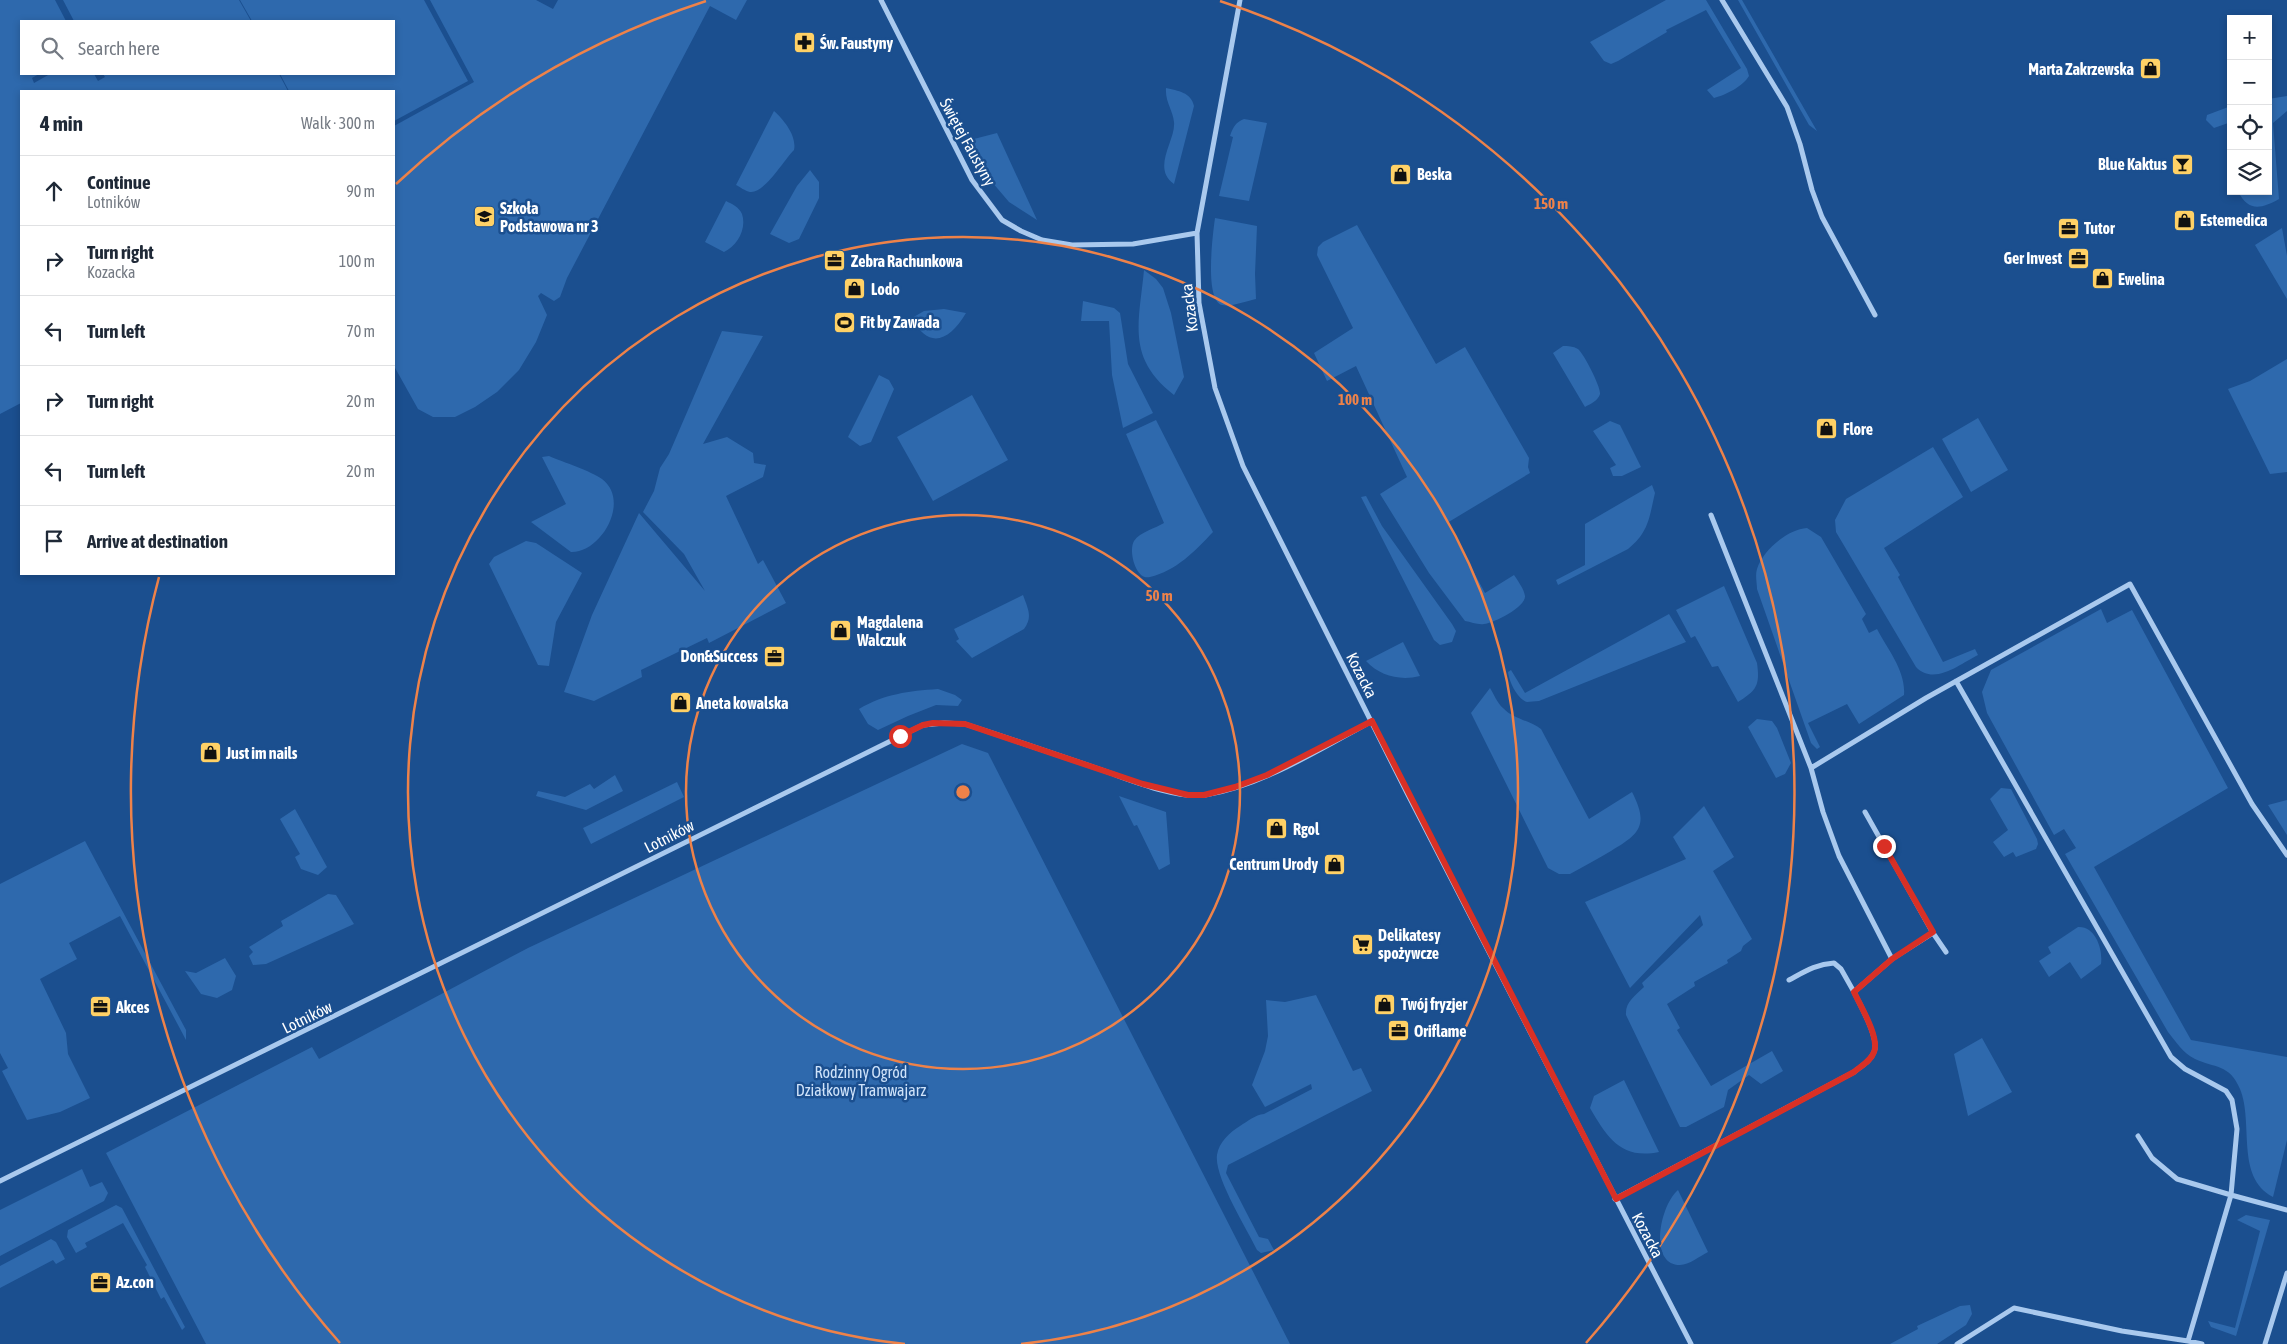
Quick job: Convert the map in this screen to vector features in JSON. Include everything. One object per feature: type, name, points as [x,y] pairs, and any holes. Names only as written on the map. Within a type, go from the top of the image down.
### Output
[{"type":"street","name":"Świętej Faustyny","points":[[881,0],[972,180],[1002,220],[1042,240],[1072,245],[1134,244],[1197,233]]},
{"type":"street","name":"Kozacka","points":[[1240,0],[1197,233],[1199,303],[1215,388],[1232,439],[1243,466],[1372,721],[1691,1344]]},
{"type":"street","points":[[1722,0],[1787,107],[1822,217],[1875,315]]},
{"type":"street","points":[[1711,515],[1811,768],[1823,812],[1839,856],[1892,959]]},
{"type":"street","points":[[1811,768],[1956,681],[2130,584],[2252,804],[2287,855]]},
{"type":"street","points":[[1956,681],[2171,1057],[2185,1069],[2226,1091],[2232,1100],[2237,1129],[2231,1195],[2188,1341]]},
{"type":"street","name":"Lotników","points":[[0,1182],[923,725],[965,724],[1143,784],[1188,795],[1204,795],[1247,783],[1267,775],[1372,721]]},
{"type":"street","points":[[1865,812],[1946,952]]},
{"type":"street","points":[[1854,992],[1892,959],[1933,932]]},
{"type":"street","points":[[1616,1199],[1854,1072],[1867,1062],[1875,1051],[1874,1037],[1854,992],[1841,969],[1834,963],[1824,963],[1789,980]]},
{"type":"street","points":[[2138,1136],[2152,1158],[2177,1179],[2287,1210]]},
{"type":"street","points":[[2266,1344],[2287,1273]]},
{"type":"street","points":[[1957,1344],[2014,1308],[2122,1331],[2202,1344]]},
{"type":"green space","points":[[0,0],[55,0],[65,20],[20,20],[20,75],[37,75],[32,78],[34,83],[48,75],[95,75],[98,81],[105,77],[104,75],[280,75],[287,90],[20,90],[20,404],[0,414]]},
{"type":"green space","points":[[63,0],[239,0],[250,20],[73,20]]},
{"type":"green space","points":[[240,0],[424,0],[468,81],[395,120],[395,90],[288,90],[281,75],[395,75],[395,20],[251,20]]},
{"type":"green space","points":[[430,0],[536,0],[553,9],[558,0],[747,0],[736,20],[710,6],[567,278],[560,297],[554,301],[541,293],[538,296],[547,315],[536,342],[519,370],[497,392],[475,407],[455,417],[433,417],[418,409],[395,368],[395,125],[474,82]]},
{"type":"green space","points":[[1666,0],[1706,0],[1747,69],[1749,76],[1743,83],[1724,95],[1714,98],[1707,90],[1741,68],[1706,10],[1666,30],[1667,32],[1618,61],[1611,64],[1604,61],[1590,42]]},
{"type":"green space","points":[[1738,0],[1742,0],[1817,131],[1809,125]]},
{"type":"green space","points":[[1166,88],[1187,95],[1194,106],[1174,184],[1167,177],[1164,162],[1174,129]]},
{"type":"green space","points":[[2287,96],[2287,111],[2273,123],[2279,199],[2256,207],[2246,203],[2240,195],[2272,195],[2272,98]]},
{"type":"green space","points":[[2227,108],[2227,123],[2214,128],[2206,120],[2207,115]]},
{"type":"green space","points":[[774,111],[792,134],[794,150],[761,188],[750,192],[736,185]]},
{"type":"green space","points":[[1244,119],[1267,123],[1249,201],[1219,196],[1233,137],[1230,136],[1235,125]]},
{"type":"green space","points":[[997,133],[1037,220],[1009,202],[986,175],[970,140]]},
{"type":"green space","points":[[810,170],[819,182],[819,198],[799,239],[789,243],[770,234],[797,186]]},
{"type":"green space","points":[[726,201],[741,212],[743,225],[737,241],[724,252],[705,242]]},
{"type":"green space","points":[[1215,218],[1257,226],[1256,299],[1234,305],[1222,305],[1216,300],[1211,279]]},
{"type":"green space","points":[[1357,225],[1436,364],[1465,347],[1529,458],[1528,467],[1530,473],[1447,523],[1485,593],[1514,575],[1521,585],[1525,596],[1520,605],[1509,614],[1489,623],[1479,624],[1465,621],[1429,573],[1380,494],[1407,477],[1356,366],[1327,381],[1314,353],[1353,328],[1317,255],[1318,247],[1323,242]]},
{"type":"green space","points":[[2282,228],[2287,256],[2287,299],[2255,245]]},
{"type":"green space","points":[[1144,270],[1156,279],[1163,288],[1171,313],[1184,377],[1174,395],[1148,367],[1142,353],[1139,323]]},
{"type":"green space","points":[[1083,301],[1114,308],[1120,313],[1128,364],[1153,413],[1123,428],[1112,375],[1109,321],[1081,321]]},
{"type":"green space","points":[[944,309],[966,313],[953,330],[939,338],[925,335],[912,318],[924,311]]},
{"type":"green space","points":[[722,331],[763,336],[703,444],[727,437],[753,453],[754,463],[766,465],[763,477],[726,496],[758,564],[763,560],[786,603],[709,643],[707,638],[641,670],[642,677],[594,701],[564,692],[592,615],[639,513],[705,591],[684,554],[643,512],[654,491],[660,468],[669,454]]},
{"type":"green space","points":[[1563,346],[1578,349],[1581,352],[1600,390],[1598,399],[1585,407],[1553,353]]},
{"type":"green space","points":[[2287,359],[2287,472],[2270,474],[2228,389],[2250,381]]},
{"type":"green space","points":[[879,375],[889,380],[894,389],[871,442],[860,446],[848,437]]},
{"type":"green space","points":[[972,395],[1008,460],[933,501],[897,437]]},
{"type":"green space","points":[[1978,418],[2008,470],[1971,492],[1942,439]]},
{"type":"green space","points":[[1156,420],[1213,532],[1177,565],[1159,574],[1145,577],[1137,570],[1134,564],[1132,546],[1140,535],[1164,523],[1126,434]]},
{"type":"green space","points":[[1610,421],[1620,425],[1641,467],[1622,476],[1613,476],[1610,468],[1616,465],[1593,431]]},
{"type":"green space","points":[[1933,447],[1963,497],[1884,548],[1900,575],[1898,577],[1943,662],[1975,649],[1978,655],[1947,672],[1939,674],[1923,672],[1916,667],[1836,532],[1835,520],[1846,499]]},
{"type":"green space","points":[[549,456],[597,476],[610,488],[614,500],[609,524],[593,544],[582,550],[571,552],[531,522],[566,504],[542,457]]},
{"type":"green space","points":[[1652,485],[1655,493],[1647,524],[1635,543],[1628,549],[1558,585],[1556,580],[1585,565],[1585,524]]},
{"type":"green space","points":[[1366,496],[1382,526],[1452,624],[1456,631],[1452,642],[1440,645],[1434,640],[1361,497]]},
{"type":"green space","points":[[1807,528],[1821,537],[1866,614],[1862,619],[1869,633],[1877,629],[1899,669],[1904,686],[1904,695],[1859,724],[1847,704],[1808,723],[1820,747],[1817,749],[1811,743],[1757,589],[1756,576],[1760,562],[1770,548],[1784,536]]},
{"type":"green space","points":[[526,541],[536,543],[582,573],[556,622],[549,666],[538,665],[489,564],[494,557]]},
{"type":"green space","points":[[1724,586],[1757,663],[1758,677],[1756,686],[1738,702],[1718,666],[1712,667],[1695,636],[1691,638],[1676,610]]},
{"type":"green space","points":[[1023,595],[1029,617],[1024,629],[972,658],[956,641],[959,639],[954,629]]},
{"type":"green space","points":[[2101,609],[2107,623],[2132,610],[2228,788],[2094,867],[2191,1040],[2287,1057],[2287,1140],[2273,1197],[2261,1188],[2254,1176],[2250,1163],[2244,1103],[2236,1081],[2221,1068],[2191,1057],[2168,1032],[2065,854],[2076,848],[2064,829],[2054,835],[1987,713],[1982,692],[1991,670]]},
{"type":"green space","points":[[1669,614],[1686,642],[1539,701],[1527,702],[1523,700],[1512,685],[1508,672],[1511,670],[1525,693]]},
{"type":"green space","points":[[1403,642],[1420,676],[1405,678],[1391,676],[1384,674],[1366,661]]},
{"type":"green space","points":[[1490,688],[1499,704],[1507,712],[1541,729],[1589,819],[1632,792],[1640,813],[1639,828],[1635,834],[1621,845],[1570,874],[1559,874],[1548,868],[1471,713]]},
{"type":"green space","points":[[938,689],[955,695],[962,700],[958,706],[936,705],[878,730],[868,724],[859,709],[897,694]]},
{"type":"green space","points":[[1757,719],[1772,721],[1777,728],[1791,763],[1785,774],[1776,778],[1748,727]]},
{"type":"green space","name":"Rodzinny Ogród Działkowy Tramwajarz","points":[[962,744],[988,753],[1290,1344],[206,1344],[106,1153],[312,1047],[319,1059],[528,948]]},
{"type":"green space","points":[[615,775],[623,791],[586,810],[536,796],[538,791],[565,797],[590,784],[594,789]]},
{"type":"green space","points":[[677,782],[684,797],[591,844],[583,828]]},
{"type":"green space","points":[[2001,788],[2011,789],[2037,839],[2036,849],[2016,857],[2013,852],[2004,857],[1993,842],[2008,830],[1990,799]]},
{"type":"green space","points":[[1119,796],[1166,812],[1170,864],[1159,870],[1137,825],[1134,826]]},
{"type":"green space","points":[[2287,800],[2287,835],[2268,805]]},
{"type":"green space","points":[[1704,806],[1734,857],[1713,871],[1752,939],[1743,946],[1741,951],[1727,960],[1728,963],[1694,982],[1695,986],[1667,1004],[1680,1028],[1677,1030],[1711,1086],[1772,1051],[1783,1071],[1761,1084],[1749,1075],[1728,1090],[1724,1107],[1686,1127],[1680,1127],[1626,1015],[1626,1010],[1631,1000],[1644,987],[1642,983],[1703,925],[1700,915],[1630,988],[1585,902],[1686,859],[1673,837]]},
{"type":"green space","points":[[295,809],[327,867],[318,875],[301,869],[295,857],[300,854],[280,819]]},
{"type":"green space","points":[[85,841],[186,1030],[186,1040],[120,916],[69,943],[77,959],[40,979],[66,1033],[68,1054],[90,1098],[60,1112],[27,1120],[2,1071],[8,1068],[0,1053],[0,884]]},
{"type":"green space","points":[[328,894],[336,895],[354,924],[266,964],[253,965],[249,956],[253,952],[249,947],[283,926],[281,921]]},
{"type":"green space","points":[[2078,927],[2089,930],[2094,935],[2101,952],[2101,964],[2081,979],[2070,962],[2049,977],[2039,961],[2051,953],[2048,947]]},
{"type":"green space","points":[[225,958],[236,976],[232,990],[217,998],[201,994],[185,971],[196,973]]},
{"type":"green space","points":[[1316,995],[1353,1071],[1361,1068],[1372,1091],[1228,1165],[1226,1173],[1259,1237],[1268,1239],[1274,1250],[1261,1253],[1257,1250],[1226,1189],[1217,1165],[1218,1150],[1229,1134],[1236,1128],[1312,1089],[1311,1084],[1265,1107],[1252,1085],[1265,1051],[1268,1036],[1266,1000],[1285,1002]]},
{"type":"green space","points":[[1982,1038],[2012,1092],[1968,1116],[1954,1054]]},
{"type":"green space","points":[[1624,1080],[1659,1152],[1635,1153],[1617,1144],[1609,1137],[1590,1108],[1594,1096]]},
{"type":"green space","points":[[82,1169],[90,1187],[102,1182],[108,1193],[104,1201],[0,1256],[0,1210]]},
{"type":"green space","points":[[1678,1190],[1708,1252],[1683,1265],[1670,1262],[1664,1255],[1660,1233],[1666,1208]]},
{"type":"green space","points":[[116,1205],[122,1208],[185,1327],[182,1330],[164,1297],[161,1299],[145,1267],[147,1265],[123,1223],[85,1243],[87,1247],[76,1253],[67,1237],[68,1230]]},
{"type":"green space","points":[[2246,1215],[2270,1220],[2236,1336],[2211,1327],[2208,1321],[2235,1328],[2260,1231],[2237,1220]]},
{"type":"green space","points":[[51,1239],[56,1242],[65,1259],[56,1264],[53,1260],[0,1288],[0,1266]]},
{"type":"green space","points":[[1970,1305],[1972,1314],[1966,1325],[1937,1344],[1890,1344],[1918,1329],[1917,1326],[1960,1306]]},
{"type":"place","name":"Św. Faustyny","points":[[804,43]]},
{"type":"place","name":"Marta Zakrzewska","points":[[2150,69]]},
{"type":"place","name":"Blue Kaktus","points":[[2183,164]]},
{"type":"place","name":"Beska","points":[[1401,174]]},
{"type":"place","name":"Szkoła Podstawowa nr 3","points":[[484,217]]},
{"type":"place","name":"Estemedica","points":[[2184,220]]},
{"type":"place","name":"Tutor","points":[[2068,228]]},
{"type":"place","name":"Ger Invest","points":[[2078,258]]},
{"type":"place","name":"Zebra Rachunkowa","points":[[835,261]]},
{"type":"place","name":"Ewelina","points":[[2102,279]]},
{"type":"place","name":"Lodo","points":[[855,289]]},
{"type":"place","name":"Fit by Zawada","points":[[844,322]]},
{"type":"place","name":"Flore","points":[[1827,429]]},
{"type":"place","name":"Magdalena Walczuk","points":[[841,631]]},
{"type":"place","name":"Don&Success","points":[[774,656]]},
{"type":"place","name":"Aneta kowalska","points":[[680,703]]},
{"type":"place","name":"Just im nails","points":[[210,753]]},
{"type":"place","name":"Rgol","points":[[1277,829]]},
{"type":"place","name":"Centrum Urody","points":[[1334,864]]},
{"type":"place","name":"Delikatesy spożywcze","points":[[1362,944]]},
{"type":"place","name":"Twój fryzjer","points":[[1385,1004]]},
{"type":"place","name":"Akces","points":[[100,1007]]},
{"type":"place","name":"Oriflame","points":[[1398,1031]]},
{"type":"place","name":"Az.con","points":[[100,1282]]},
{"type":"route","points":[[900,736],[923,725],[933,723],[965,724],[1143,784],[1188,795],[1204,795],[1223,791],[1267,775],[1302,759],[1372,721],[1407,793],[1616,1199],[1854,1072],[1867,1062],[1875,1051],[1874,1037],[1854,992],[1892,959],[1933,932],[1884,846]]}]
